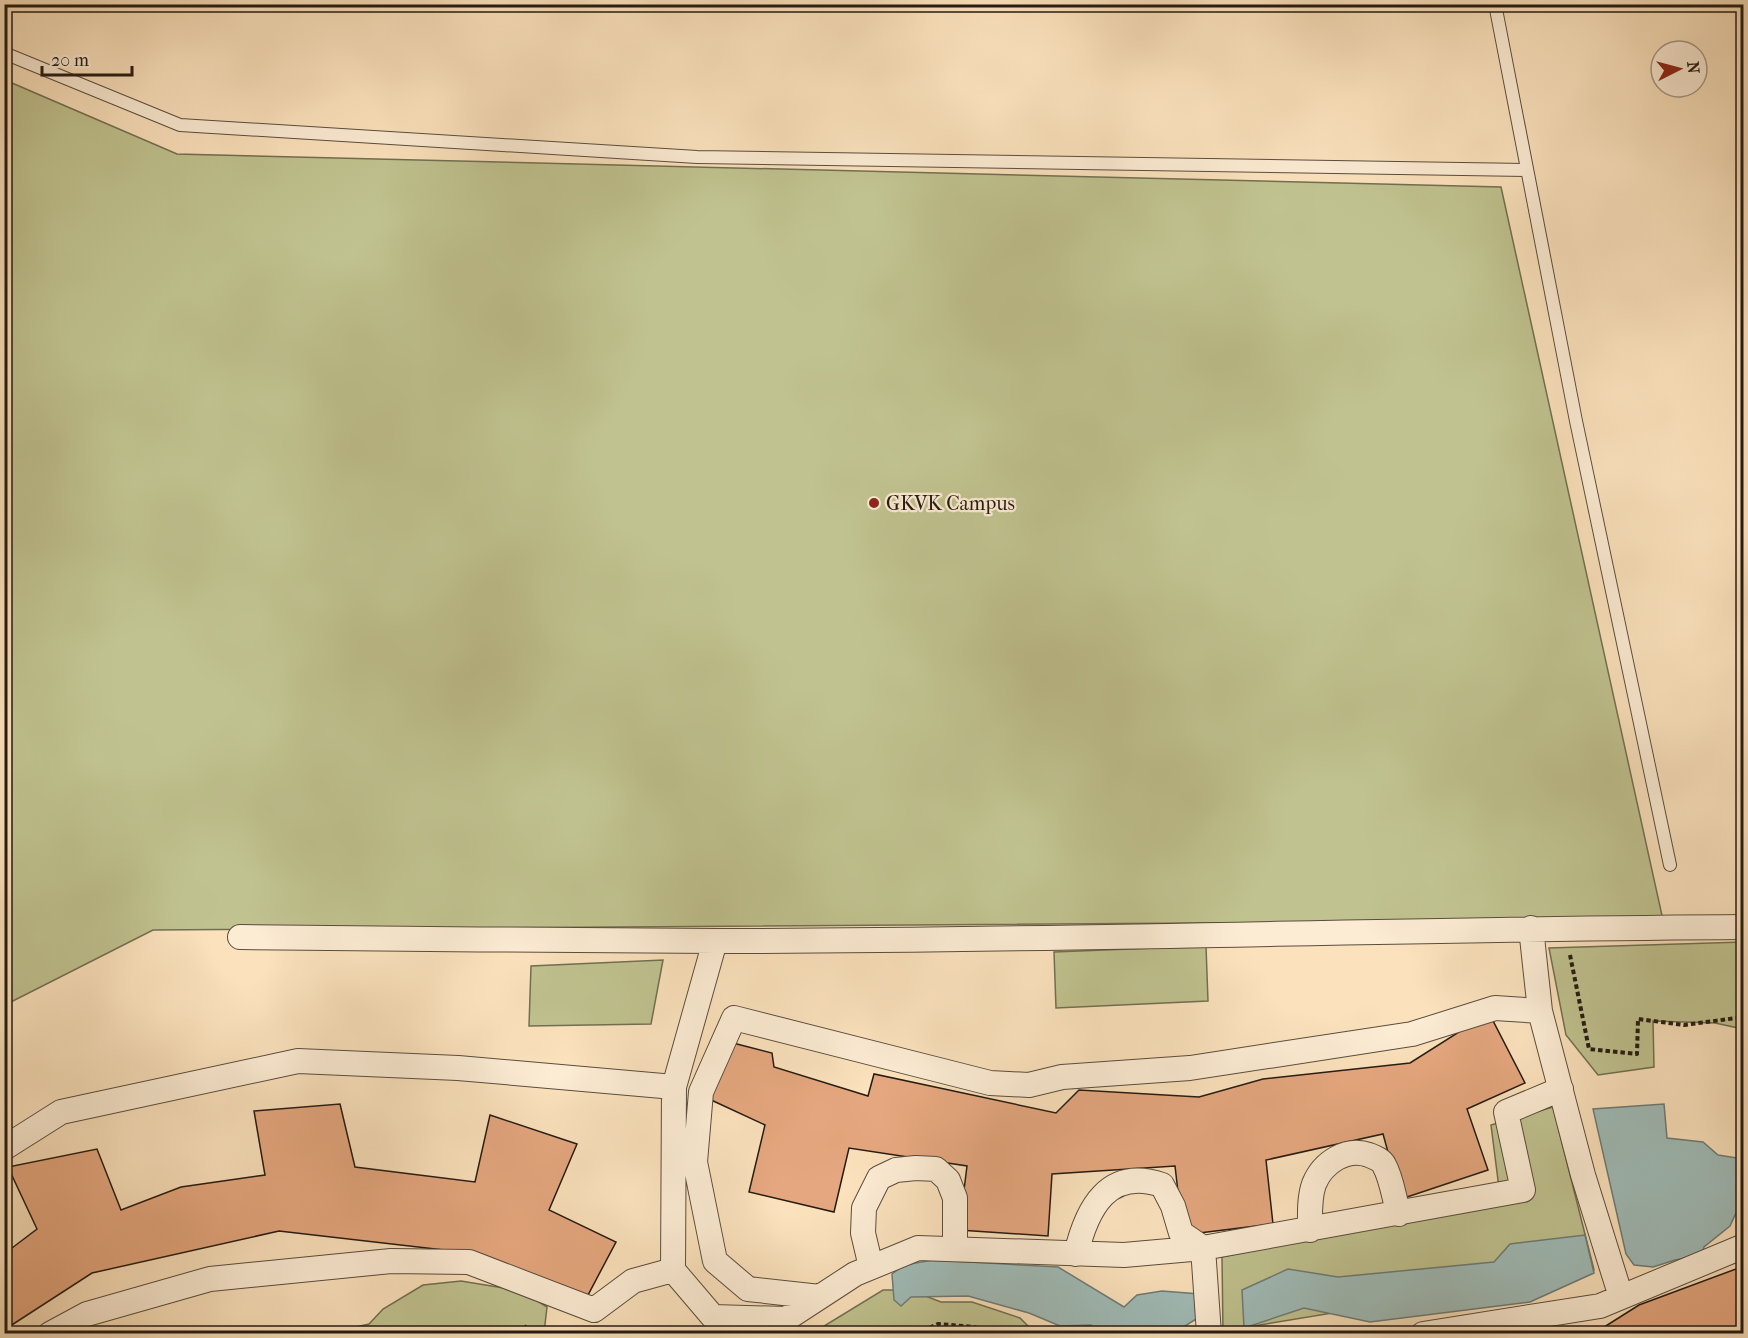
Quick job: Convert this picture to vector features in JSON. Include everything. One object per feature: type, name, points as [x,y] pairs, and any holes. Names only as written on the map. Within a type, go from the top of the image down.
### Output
[{"type":"street","points":[[240,937],[715,941],[1031,938],[1531,928],[1743,927]]},
{"type":"street","points":[[1531,928],[1540,1011],[1583,1175],[1621,1297]]},
{"type":"street","points":[[715,941],[675,1087],[673,1270],[713,1317],[780,1326],[855,1274],[918,1248],[1124,1255],[1203,1248],[1523,1190],[1506,1112],[1561,1089]]},
{"type":"street","points":[[819,1297],[748,1288],[715,1261],[695,1162],[702,1092],[734,1018],[990,1083],[1029,1084],[1062,1077],[1190,1068],[1412,1034],[1495,1008],[1540,1011]]},
{"type":"street","points":[[4,1148],[61,1112],[298,1061],[458,1068],[675,1087]]},
{"type":"street","points":[[674,1136],[698,1135]]},
{"type":"street","points":[[1310,1230],[1310,1204],[1314,1184],[1324,1168],[1341,1155],[1350,1153],[1360,1152],[1374,1156],[1384,1163],[1399,1214]]},
{"type":"street","points":[[871,1267],[863,1233],[864,1208],[879,1178],[896,1170],[936,1169],[948,1180],[956,1198],[955,1249]]},
{"type":"street","points":[[1076,1254],[1082,1229],[1090,1211],[1103,1193],[1116,1184],[1148,1180],[1162,1185],[1173,1206],[1180,1233],[1203,1248]]},
{"type":"street","points":[[1423,1334],[1600,1306],[1743,1246]]},
{"type":"street","points":[[1203,1248],[1209,1334]]},
{"type":"street","points":[[50,1334],[87,1314],[210,1279],[391,1261],[469,1262],[594,1310],[633,1281],[673,1270]]},
{"type":"lane","points":[[1495,4],[1576,421],[1670,865]]},
{"type":"lane","points":[[4,53],[180,125],[697,157],[1527,170]]},
{"type":"path","points":[[1582,954],[1570,954],[1589,1049],[1637,1054],[1638,1019],[1684,1024],[1743,1017]]},
{"type":"path","points":[[916,1334],[938,1324],[975,1327],[982,1334]]},
{"type":"path","points":[[519,1334],[527,1326]]},
{"type":"green space","name":"GKVK Campus","points":[[5,80],[177,154],[1501,187],[1663,920],[153,930],[5,1005]]},
{"type":"green space","points":[[1743,942],[1743,1029],[1715,1023],[1653,1021],[1654,1067],[1598,1075],[1566,1035],[1549,948]]},
{"type":"green space","points":[[1206,946],[1208,1001],[1056,1008],[1054,952]]},
{"type":"green space","points":[[663,960],[651,1024],[529,1026],[531,966]]},
{"type":"green space","points":[[1553,1107],[1594,1270],[1223,1331],[1222,1257],[1500,1196],[1491,1125]]},
{"type":"green space","points":[[461,1281],[522,1291],[547,1307],[544,1333],[325,1334],[369,1324],[383,1309],[423,1285]]},
{"type":"green space","points":[[883,1290],[910,1290],[941,1302],[972,1302],[1020,1318],[1035,1333],[811,1334]]},
{"type":"water","points":[[1664,1104],[1667,1138],[1703,1142],[1718,1155],[1743,1157],[1743,1213],[1736,1213],[1730,1226],[1704,1247],[1702,1255],[1653,1267],[1634,1265],[1626,1254],[1593,1109]]},
{"type":"water","points":[[1585,1235],[1594,1273],[1530,1302],[1370,1322],[1304,1308],[1244,1328],[1242,1290],[1288,1269],[1338,1277],[1494,1262],[1510,1244]]},
{"type":"water","points":[[933,1260],[1058,1267],[1124,1307],[1137,1295],[1162,1291],[1200,1294],[1201,1316],[1180,1329],[1181,1333],[1100,1333],[1091,1325],[1060,1326],[1029,1313],[968,1296],[911,1297],[901,1306],[894,1300],[892,1274],[904,1265]]},
{"type":"building","points":[[1489,1013],[1525,1083],[1467,1109],[1488,1170],[1401,1199],[1383,1134],[1266,1160],[1273,1224],[1183,1235],[1175,1166],[1052,1174],[1048,1236],[959,1230],[967,1166],[849,1148],[834,1212],[749,1192],[765,1125],[709,1099],[729,1042],[772,1053],[774,1067],[868,1096],[874,1074],[1056,1113],[1079,1090],[1199,1097],[1263,1079],[1410,1063]]},
{"type":"building","points":[[340,1104],[355,1167],[475,1182],[490,1115],[577,1144],[549,1210],[616,1242],[588,1295],[444,1250],[279,1231],[92,1273],[4,1330],[4,1254],[37,1229],[8,1167],[97,1149],[121,1210],[181,1187],[265,1175],[254,1111]]},
{"type":"building","points":[[1744,1266],[1744,1334],[1593,1334],[1639,1305]]},
{"type":"place","name":"GKVK Campus","points":[[874,503]]}]
